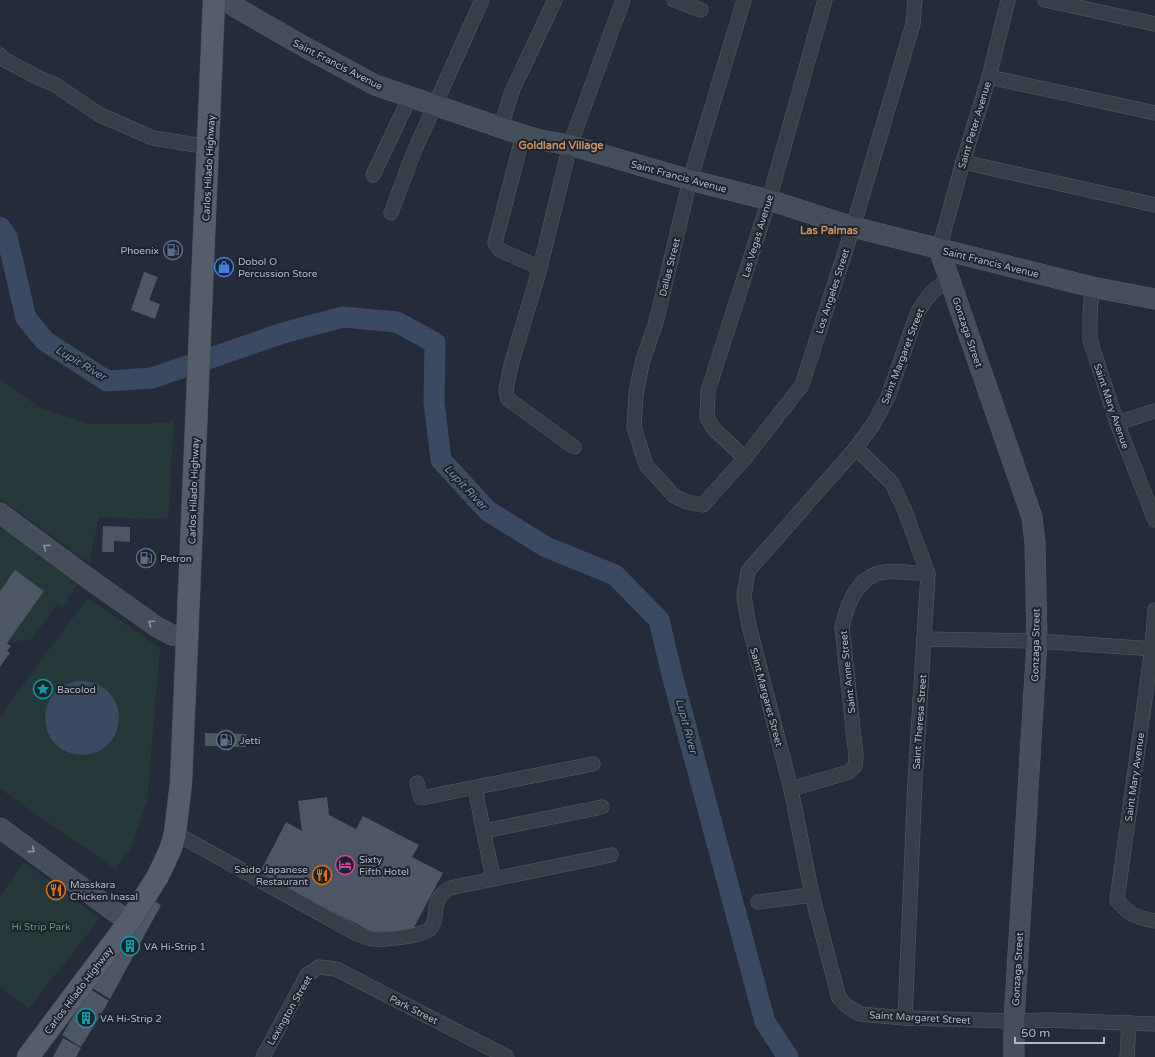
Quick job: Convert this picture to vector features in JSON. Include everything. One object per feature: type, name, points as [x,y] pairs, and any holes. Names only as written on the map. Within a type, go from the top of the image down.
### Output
[{"type":"main road","name":"Carlos Hilado Highway","points":[[28,1057],[129,922],[165,863],[175,833],[181,783],[214,0]]},
{"type":"street","name":"Saint Francis Avenue","points":[[223,0],[303,46],[376,84],[523,135],[570,146],[690,180],[768,200],[853,227],[1092,287],[1155,299]]},
{"type":"street","points":[[391,213],[413,154],[482,0]]},
{"type":"street","points":[[501,127],[512,91],[555,0]]},
{"type":"street","points":[[574,447],[508,399],[506,390],[511,365],[540,268],[570,146],[623,0]]},
{"type":"street","points":[[674,0],[700,10]]},
{"type":"street","name":"Dallas Street","points":[[703,505],[686,502],[674,496],[646,466],[634,427],[636,395],[642,363],[656,322],[690,180],[744,0]]},
{"type":"street","name":"Las Vegas Avenue","points":[[745,458],[715,430],[707,418],[708,391],[768,200],[826,0]]},
{"type":"street","name":"Los Angeles Street","points":[[703,505],[745,458],[802,385],[853,227],[913,24],[915,0]]},
{"type":"street","name":"Saint Peter Avenue","points":[[939,249],[963,162],[989,77],[1008,0]]},
{"type":"street","points":[[1046,0],[1155,24]]},
{"type":"street","points":[[0,55],[3,59],[40,79],[54,84],[100,115],[152,138],[209,147]]},
{"type":"street","points":[[989,77],[1155,113]]},
{"type":"street","points":[[372,175],[410,97]]},
{"type":"street","points":[[523,135],[495,242],[500,250],[540,268]]},
{"type":"street","points":[[963,162],[1155,205]]},
{"type":"street","name":"Gonzaga Street","points":[[939,249],[1032,517],[1035,544],[1037,641],[1014,1021],[1014,1057]]},
{"type":"street","name":"Saint Margaret Street","points":[[949,278],[923,302],[917,314],[888,397],[874,423],[856,448],[748,571],[745,590],[744,597],[749,626],[791,789],[812,895],[839,998],[847,1006],[860,1014],[905,1018],[1014,1021],[1047,1020],[1155,1024]]},
{"type":"street","name":"Saint Mary Avenue","points":[[1092,287],[1090,340],[1117,423],[1155,520]]},
{"type":"street","points":[[1117,423],[1155,411]]},
{"type":"street","name":"Saint Theresa Street","points":[[856,448],[892,483],[905,511],[928,574],[915,781],[905,1018]]},
{"type":"street","points":[[0,513],[157,627],[172,635],[187,637]]},
{"type":"street","name":"Saint Anne Street","points":[[791,789],[849,772],[855,766],[856,757],[842,627],[846,610],[852,595],[869,577],[884,572],[928,574]]},
{"type":"street","name":"Saint Mary Avenue","points":[[1155,610],[1153,649],[1117,900],[1124,909],[1134,917],[1155,921]]},
{"type":"street","points":[[924,639],[1037,641],[1153,649]]},
{"type":"street","points":[[417,783],[421,798],[593,764]]},
{"type":"street","points":[[475,788],[493,878]]},
{"type":"street","points":[[484,831],[602,807]]},
{"type":"street","points":[[0,828],[129,922]]},
{"type":"street","points":[[175,833],[357,934],[374,939],[422,934],[430,929],[434,920],[437,901],[442,893],[458,885],[612,855]]},
{"type":"street","points":[[758,902],[812,895]]},
{"type":"street","name":"Lexington Street","points":[[263,1057],[307,975],[319,967]]},
{"type":"street","name":"Park Street","points":[[319,967],[336,970],[507,1057]]},
{"type":"street","points":[[1127,1057],[1129,1023]]},
{"type":"green space","points":[[0,378],[6,384],[39,407],[90,424],[146,424],[174,421],[168,519],[99,517],[89,563],[0,498]]},
{"type":"green space","points":[[0,526],[54,564],[82,577],[63,607],[57,604],[32,639],[7,643],[44,591],[15,570],[0,591]]},
{"type":"green space","points":[[88,598],[160,648],[147,801],[131,848],[115,869],[0,789],[0,717]]},
{"type":"green space","name":"Hi Strip Park","points":[[24,862],[100,918],[29,1008],[0,987],[0,896]]},
{"type":"water","points":[[82,681],[96,684],[108,692],[116,704],[119,718],[116,732],[108,744],[96,752],[82,755],[68,752],[56,744],[48,732],[45,718],[48,704],[56,692],[68,684]]},
{"type":"building","points":[[144,272],[158,277],[149,300],[160,304],[155,319],[131,310]]},
{"type":"building","points":[[103,526],[130,527],[130,542],[114,541],[114,552],[102,552]]},
{"type":"building","points":[[15,570],[44,591],[7,643],[11,646],[7,651],[10,653],[0,667],[0,591]]},
{"type":"building","name":"Jetti","points":[[205,733],[246,734],[246,747],[205,746]]},
{"type":"building","name":"Sixty Fifth Hotel","points":[[327,797],[329,815],[356,829],[363,816],[419,845],[412,857],[443,873],[412,931],[372,932],[259,874],[286,822],[302,831],[298,801]]},
{"type":"building","name":"VA Hi-Strip 1","points":[[153,900],[161,905],[110,999],[92,988]]},
{"type":"building","name":"VA Hi-Strip 2","points":[[90,989],[109,1001],[81,1047],[62,1035]]},
{"type":"building","points":[[63,1038],[81,1048],[76,1057],[53,1057]]},
{"type":"waterway","name":"Lupit River","points":[[0,227],[7,237],[26,318],[45,341],[107,381],[152,378],[283,333],[343,317],[397,322],[435,343],[434,402],[441,460],[488,511],[546,547],[615,575],[659,620],[672,675],[765,1022],[788,1057]]},
{"type":"place","name":"Phoenix","points":[[173,250]]},
{"type":"place","name":"Dobol O Percussion Store","points":[[224,267]]},
{"type":"place","name":"Petron","points":[[146,558]]},
{"type":"place","name":"Bacolod","points":[[43,689]]},
{"type":"place","name":"Jetti","points":[[226,740]]},
{"type":"place","name":"Sixty Fifth Hotel","points":[[345,865]]},
{"type":"place","name":"Saido Japanese Restaurant","points":[[322,875]]},
{"type":"place","name":"Masskara Chicken Inasal","points":[[56,890]]},
{"type":"place","name":"VA Hi-Strip 1","points":[[130,946]]},
{"type":"place","name":"VA Hi-Strip 2","points":[[86,1018]]},
{"type":"district","name":"Goldland Village","points":[[561,145]]},
{"type":"district","name":"Las Palmas","points":[[829,230]]}]
